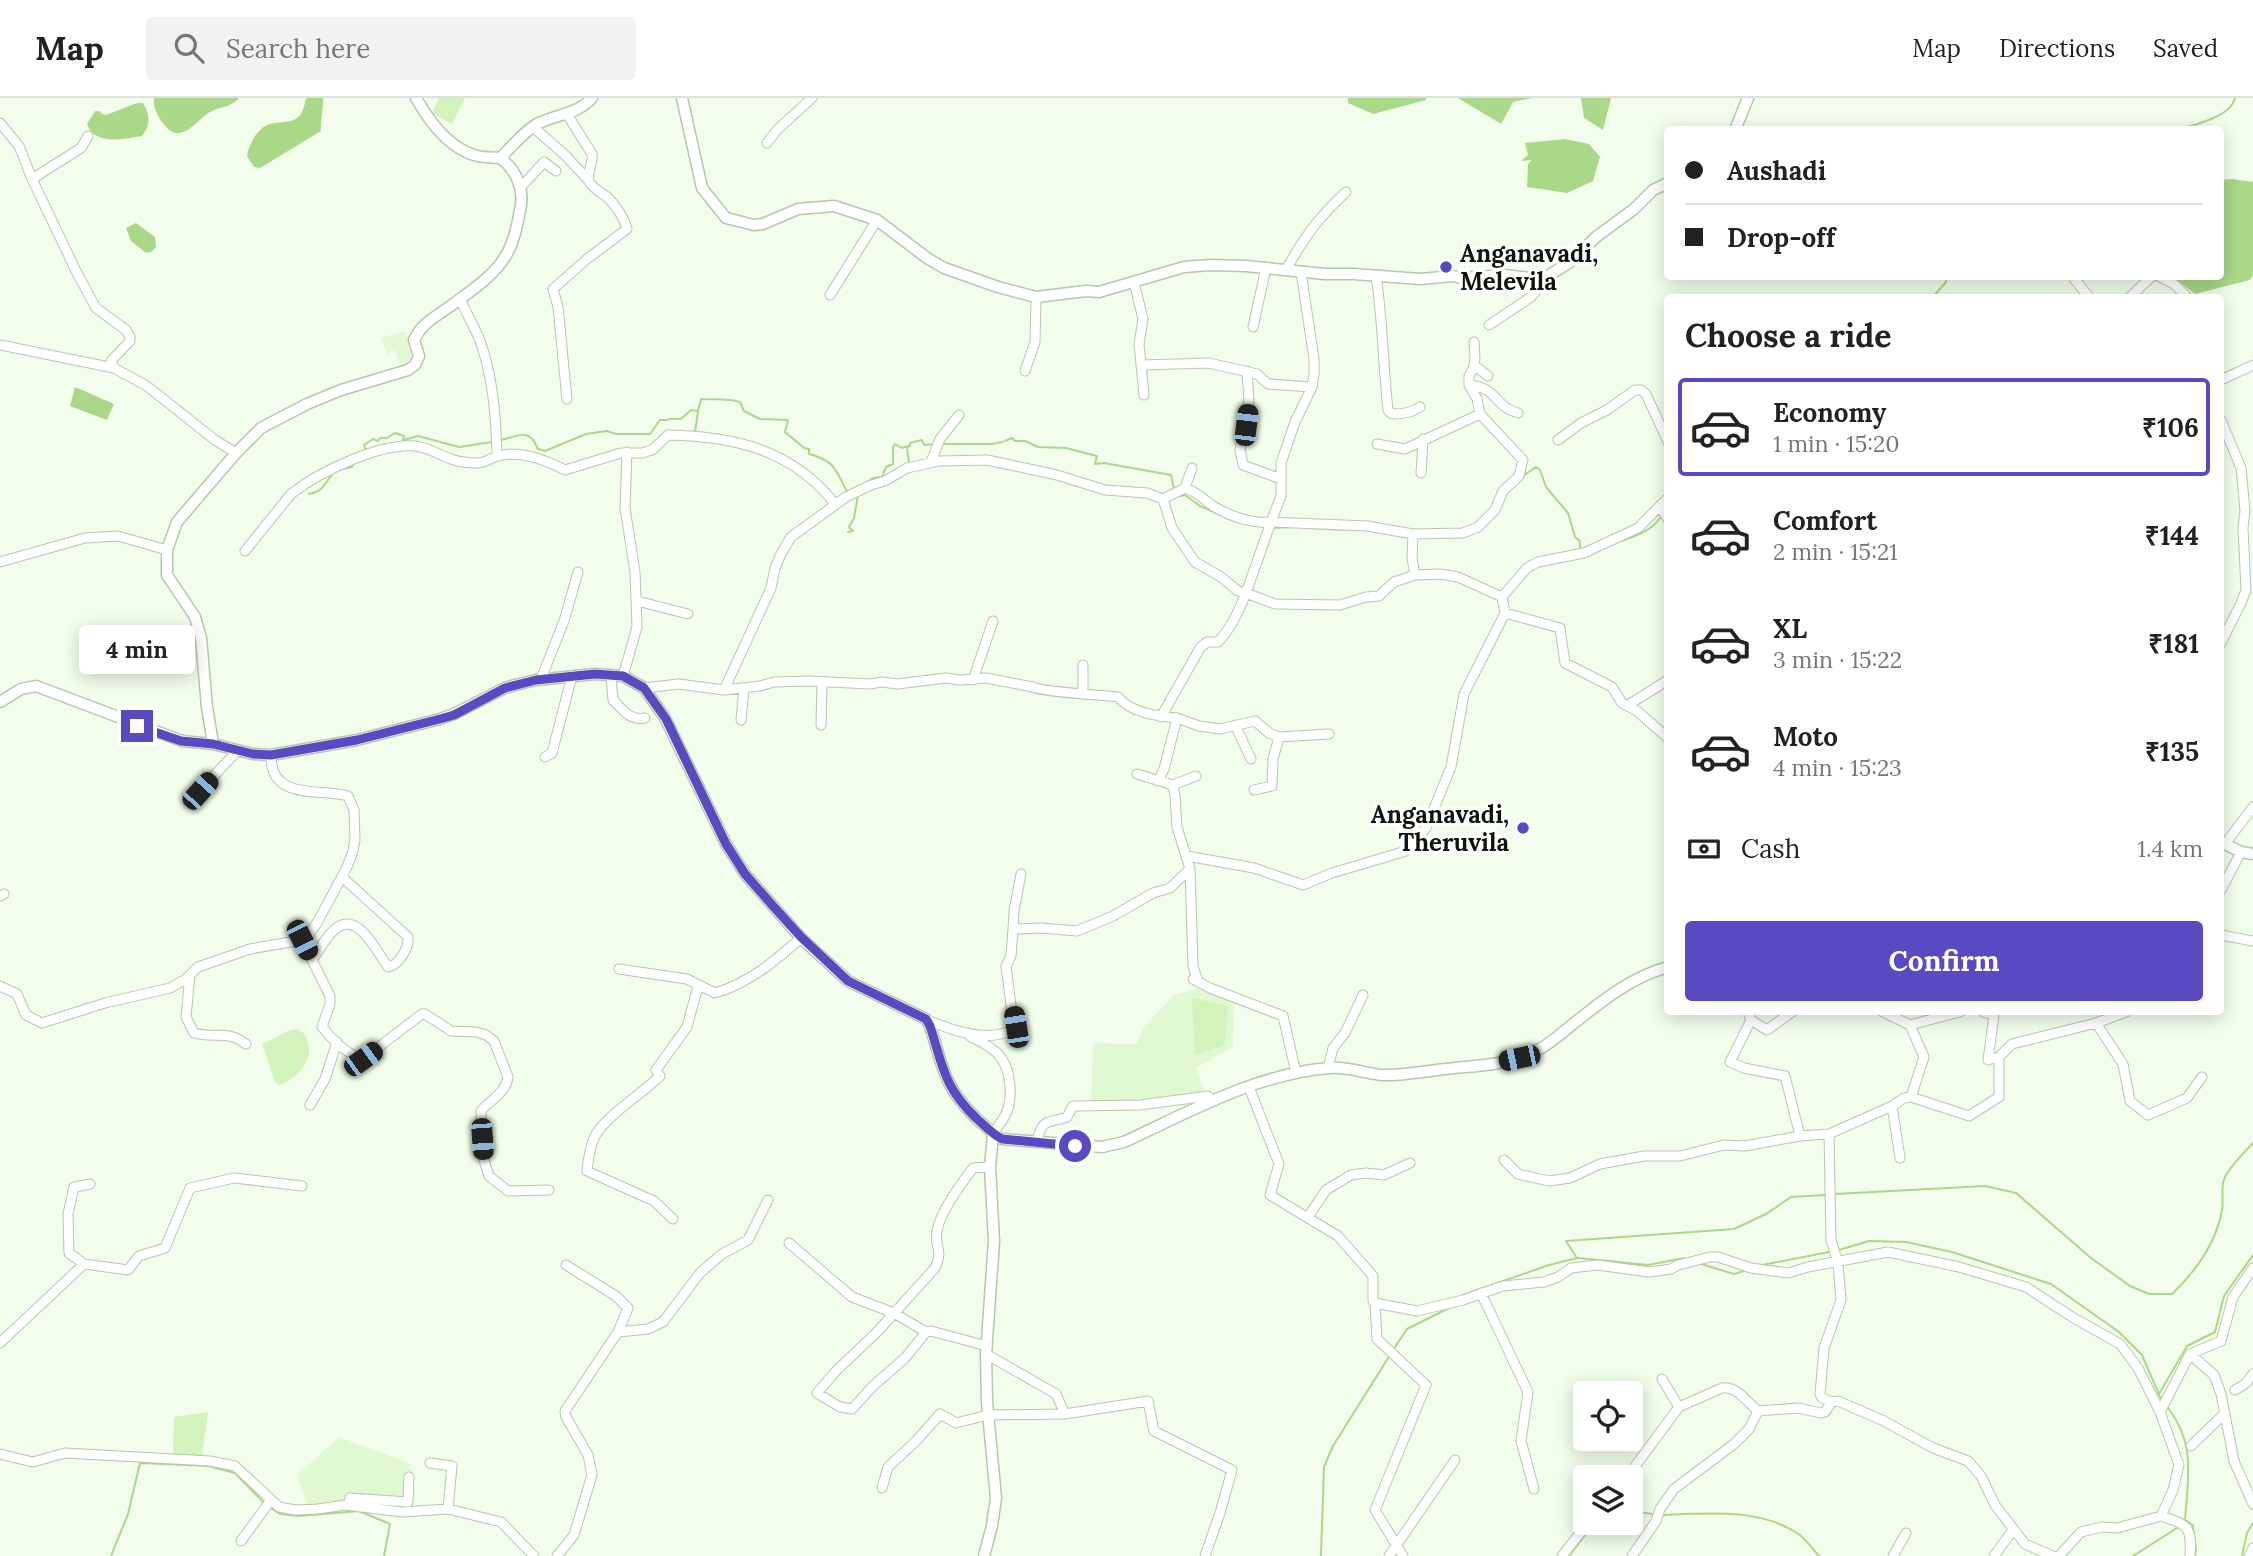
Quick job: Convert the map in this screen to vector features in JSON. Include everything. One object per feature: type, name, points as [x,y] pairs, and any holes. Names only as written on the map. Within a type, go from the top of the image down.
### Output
[{"type":"main road","points":[[213,744],[206,707],[201,638],[195,617],[167,575],[167,550],[177,522],[261,428],[341,390],[408,370],[415,365],[419,356],[414,340],[418,332],[428,320],[460,299],[494,271],[506,256],[513,240],[523,199],[521,187],[509,167],[500,158],[476,156],[465,151],[427,116],[416,98]]},
{"type":"main road","points":[[500,158],[533,127],[580,108],[592,98]]},
{"type":"main road","points":[[682,98],[702,188],[726,218],[754,225],[798,209],[834,206],[877,220],[944,268],[1036,297],[1071,292],[1099,292],[1184,267],[1220,265],[1420,279],[1452,276],[1548,276],[1570,262],[1653,190],[1664,185]]},
{"type":"main road","points":[[1737,126],[1748,98]]},
{"type":"main road","points":[[0,702],[36,686],[181,741],[271,755],[357,740],[440,719],[454,715],[505,688],[541,679],[595,674],[617,676],[644,688],[666,719],[726,844],[745,874],[801,937],[848,981],[925,1019],[930,1026],[951,1090],[962,1105],[1002,1139],[1102,1147],[1124,1142],[1249,1087],[1296,1073],[1338,1068],[1384,1075],[1519,1058],[1539,1050],[1606,998],[1634,980],[1664,968]]},
{"type":"main road","points":[[2224,844],[2241,852],[2253,854]]},
{"type":"main road","points":[[984,1556],[996,1498],[988,1415],[987,1350],[994,1241],[990,1167],[993,1134]]},
{"type":"street","points":[[767,143],[784,123],[812,98]]},
{"type":"street","points":[[567,114],[592,154],[589,181]]},
{"type":"street","points":[[0,123],[19,146],[32,179],[96,308],[126,330],[130,337],[130,341],[111,361],[114,368]]},
{"type":"street","points":[[533,127],[566,156],[592,187],[609,198],[626,223],[626,229],[553,289],[558,307],[567,399]]},
{"type":"street","points":[[32,179],[81,148],[88,136]]},
{"type":"street","points":[[521,187],[544,162],[556,171]]},
{"type":"street","points":[[1286,270],[1321,215],[1346,192]]},
{"type":"street","points":[[830,295],[877,220]]},
{"type":"street","points":[[1253,327],[1266,268]]},
{"type":"street","points":[[1161,717],[1200,648],[1207,642],[1218,642],[1222,639],[1238,613],[1280,496],[1281,463],[1285,448],[1312,387],[1314,359],[1301,272]]},
{"type":"street","points":[[1376,276],[1383,323],[1388,410],[1392,414],[1403,414],[1420,407]]},
{"type":"street","points":[[1489,325],[1531,297],[1548,276]]},
{"type":"street","points":[[2074,280],[2086,294]]},
{"type":"street","points":[[2133,294],[2148,280]]},
{"type":"street","points":[[2166,280],[2184,294]]},
{"type":"street","points":[[1134,282],[1143,319],[1139,344],[1144,395]]},
{"type":"street","points":[[1025,371],[1035,342],[1036,297]]},
{"type":"street","points":[[460,299],[479,337],[484,355],[496,417],[498,456]]},
{"type":"street","points":[[1185,488],[1197,493],[1210,504],[1256,524],[1271,522],[1367,526],[1413,534],[1463,533],[1478,527],[1495,510],[1503,491],[1519,476],[1523,460],[1480,414],[1477,399],[1469,385],[1469,376],[1474,365],[1474,342]]},
{"type":"street","points":[[0,345],[114,368],[147,386],[215,440],[236,453]]},
{"type":"street","points":[[1142,365],[1209,363],[1257,374],[1268,384],[1312,387]]},
{"type":"street","points":[[1474,365],[1488,376]]},
{"type":"street","points":[[2224,379],[2253,365]]},
{"type":"street","points":[[1247,371],[1249,400],[1240,449],[1243,465],[1281,479]]},
{"type":"street","points":[[1469,385],[1482,386],[1493,393],[1506,409],[1518,413]]},
{"type":"street","points":[[1558,440],[1635,390],[1646,394],[1664,433]]},
{"type":"street","points":[[1377,444],[1405,449],[1480,414]]},
{"type":"street","points":[[931,462],[940,439],[959,415]]},
{"type":"street","points":[[245,551],[300,486],[361,456],[398,447],[417,446],[450,459],[470,463],[482,463],[498,456],[538,458],[565,470],[627,452],[642,453],[652,450],[668,435],[727,440],[757,448],[797,467],[816,481],[835,504]]},
{"type":"street","points":[[1420,473],[1423,439]]},
{"type":"street","points":[[2224,638],[2250,591],[2244,541],[2245,512],[2241,468],[2225,444]]},
{"type":"street","points":[[627,452],[625,508],[637,601],[637,627],[611,689],[613,700],[628,716],[637,720],[645,718]]},
{"type":"street","points":[[724,690],[771,588],[780,554],[791,537],[835,504],[862,489],[886,481],[907,468],[931,462],[987,460],[1050,473],[1105,490],[1147,493],[1163,499],[1185,488],[1192,468]]},
{"type":"street","points":[[1163,499],[1172,528],[1195,562],[1221,577],[1238,591],[1275,604],[1340,605],[1379,596],[1394,582],[1415,575],[1440,574],[1458,577],[1502,597]]},
{"type":"street","points":[[1502,597],[1527,568],[1538,562],[1584,553],[1638,528],[1664,503]]},
{"type":"street","points":[[1660,507],[1664,513]]},
{"type":"street","points":[[1413,534],[1412,558],[1415,575]]},
{"type":"street","points":[[2244,541],[2253,534]]},
{"type":"street","points":[[0,562],[85,538],[118,536],[167,550]]},
{"type":"street","points":[[541,679],[564,621],[578,572]]},
{"type":"street","points":[[1187,856],[1254,868],[1303,885],[1332,873],[1406,851],[1426,828],[1451,767],[1464,694],[1505,613],[1502,597]]},
{"type":"street","points":[[637,601],[688,614]]},
{"type":"street","points":[[1505,613],[1560,628],[1565,663],[1612,687],[1622,703],[1664,735]]},
{"type":"street","points":[[973,680],[993,621]]},
{"type":"street","points":[[1083,665],[1083,693]]},
{"type":"street","points":[[545,757],[552,753],[572,676]]},
{"type":"street","points":[[644,688],[679,684],[724,690],[774,682],[897,684],[946,678],[986,678],[1033,687],[1039,691],[1118,697],[1124,704],[1155,716],[1177,718],[1199,726],[1220,729],[1255,721],[1269,733],[1279,737],[1329,734]]},
{"type":"street","points":[[1628,705],[1664,682]]},
{"type":"street","points":[[821,725],[822,683]]},
{"type":"street","points":[[741,720],[744,688]]},
{"type":"street","points":[[1158,781],[1164,769],[1177,718]]},
{"type":"street","points":[[1235,726],[1251,759]]},
{"type":"street","points":[[1254,790],[1272,786],[1273,759],[1279,737]]},
{"type":"street","points":[[200,791],[237,751]]},
{"type":"street","points":[[0,986],[17,995],[26,1015],[42,1023],[104,1003],[159,992],[180,984],[198,967],[250,949],[302,940],[317,923],[353,851],[354,810],[348,796],[299,791],[280,782],[272,771],[271,755]]},
{"type":"street","points":[[1137,774],[1173,785],[1196,776]]},
{"type":"street","points":[[1173,785],[1177,827],[1190,869],[1195,981],[1283,1016],[1296,1073]]},
{"type":"street","points":[[2224,842],[2253,807]]},
{"type":"street","points":[[2224,884],[2241,852]]},
{"type":"street","points":[[1013,929],[1076,931],[1113,916],[1153,893],[1170,888],[1190,869]]},
{"type":"street","points":[[969,1035],[1006,1033],[1016,1027],[1006,966],[1011,956],[1014,911],[1021,874]]},
{"type":"street","points":[[312,960],[331,932],[343,923],[360,929],[388,967],[397,962],[408,943],[408,937],[342,877]]},
{"type":"street","points":[[2224,936],[2253,941]]},
{"type":"street","points":[[619,968],[687,979],[715,993],[755,974],[780,957],[801,937]]},
{"type":"street","points":[[302,940],[330,996],[322,1027],[356,1057],[363,1059],[422,1014],[451,1031],[476,1031],[494,1041],[508,1083],[481,1111],[483,1157],[489,1176],[508,1191],[549,1190]]},
{"type":"street","points":[[190,975],[186,1017],[194,1033],[203,1036],[235,1035],[246,1044]]},
{"type":"street","points":[[673,1219],[654,1201],[587,1171],[587,1164],[594,1137],[608,1120],[660,1076],[656,1070],[687,1027],[698,986]]},
{"type":"street","points":[[1328,1068],[1333,1048],[1345,1033],[1363,995]]},
{"type":"street","points":[[1789,1015],[1767,1030],[1749,1016],[1730,1062],[1744,1068],[1785,1076],[1800,1136]]},
{"type":"street","points":[[1889,1015],[1910,1026],[1924,1057],[1911,1097]]},
{"type":"street","points":[[1910,1026],[1949,1015]]},
{"type":"street","points":[[1994,1015],[1988,1060],[1999,1057],[2012,1044],[2118,1015]]},
{"type":"street","points":[[925,1019],[969,1035],[998,1054],[1006,1067],[1010,1083],[1009,1099],[1005,1116],[993,1134]]},
{"type":"street","points":[[2096,1023],[2123,1064],[2130,1101],[2148,1115],[2187,1098],[2202,1077]]},
{"type":"street","points":[[310,1105],[325,1079],[337,1042]]},
{"type":"street","points":[[1504,1160],[1518,1174],[1549,1181],[1570,1178],[1600,1164],[1644,1156],[1680,1156],[1724,1145],[1745,1146],[1800,1136],[1829,1134],[1904,1098],[1911,1097],[1972,1115],[1999,1097],[1999,1057]]},
{"type":"street","points":[[1249,1087],[1279,1164],[1270,1195],[1338,1236],[1373,1276],[1377,1339],[1426,1385],[1375,1510],[1403,1556]]},
{"type":"street","points":[[1037,1141],[1040,1126],[1046,1121],[1067,1117],[1073,1106],[1140,1105],[1208,1096],[1214,1101]]},
{"type":"street","points":[[1892,1106],[1900,1158]]},
{"type":"street","points":[[1829,1134],[1831,1240],[1838,1263],[1841,1300],[1824,1348],[1820,1394],[1822,1398],[1838,1401],[1884,1421],[1933,1448],[1968,1461],[1981,1476],[1996,1505],[2025,1544],[2056,1556],[2081,1532],[2102,1527],[2117,1528],[2161,1516],[2182,1523],[2188,1528],[2192,1537],[2190,1556]]},
{"type":"street","points":[[1308,1217],[1326,1190],[1351,1175],[1384,1175],[1410,1163]]},
{"type":"street","points":[[926,1332],[905,1358],[852,1409],[840,1407],[817,1393],[935,1268],[940,1258],[937,1228],[943,1214],[975,1167],[990,1167]]},
{"type":"street","points":[[90,1184],[75,1186],[68,1214],[69,1254],[84,1264],[128,1270],[139,1256],[165,1248],[190,1188],[234,1178],[302,1186]]},
{"type":"street","points":[[618,1332],[648,1329],[663,1322],[701,1273],[722,1254],[748,1240],[768,1200]]},
{"type":"street","points":[[789,1243],[852,1297],[894,1313],[926,1332],[931,1331],[987,1350],[1056,1394],[1065,1415]]},
{"type":"street","points":[[1375,1303],[1417,1311],[1510,1284],[1544,1282],[1572,1268],[1597,1265],[1648,1272],[1671,1269],[1710,1257],[1780,1273],[1888,1252],[1959,1267],[2026,1286],[2072,1317],[2120,1343],[2138,1368],[2160,1412],[2179,1465],[2173,1490],[2161,1516]]},
{"type":"street","points":[[0,1343],[84,1264]]},
{"type":"street","points":[[557,1556],[574,1535],[592,1475],[588,1455],[565,1411],[618,1332],[628,1308],[615,1296],[566,1265]]},
{"type":"street","points":[[2160,1412],[2190,1354],[2221,1341],[2233,1297],[2253,1268]]},
{"type":"street","points":[[1481,1293],[1528,1392],[1521,1441],[1534,1489]]},
{"type":"street","points":[[2190,1354],[2214,1376],[2225,1413],[2234,1461],[2253,1504]]},
{"type":"street","points":[[2235,1390],[2245,1384],[2253,1374]]},
{"type":"street","points":[[1662,1379],[1679,1407]]},
{"type":"street","points":[[1636,1465],[1656,1440],[1666,1421],[1679,1407],[1722,1388],[1736,1391],[1758,1411],[1798,1408],[1821,1413],[1825,1412],[1832,1402]]},
{"type":"street","points":[[882,1488],[888,1467],[940,1414],[956,1423],[988,1415],[1065,1415],[1149,1401],[1154,1431],[1232,1470],[1205,1556]]},
{"type":"street","points":[[1632,1556],[1674,1489],[1734,1444],[1749,1429],[1758,1411]]},
{"type":"street","points":[[2192,1446],[2225,1413]]},
{"type":"street","points":[[0,1454],[33,1462],[65,1453],[211,1461],[235,1466],[279,1507],[295,1510],[348,1505],[402,1512],[448,1509],[501,1522],[534,1556]]},
{"type":"street","points":[[1389,1556],[1455,1460]]},
{"type":"street","points":[[430,1463],[452,1466],[448,1509]]},
{"type":"street","points":[[348,1505],[349,1498],[408,1502],[409,1477]]},
{"type":"street","points":[[241,1541],[271,1500]]},
{"type":"street","points":[[1994,1556],[2013,1530]]},
{"type":"street","points":[[1893,1556],[1906,1533]]},
{"type":"street","points":[[1562,1556],[1579,1535]]},
{"type":"street","points":[[2249,1556],[2253,1548]]},
{"type":"shaded area","points":[[154,98],[239,98],[230,105],[207,114],[188,130],[175,133],[160,119]]},
{"type":"shaded area","points":[[306,98],[323,98],[321,131],[260,168],[254,167],[247,156],[256,135],[269,124],[296,118],[302,111]]},
{"type":"shaded area","points":[[439,98],[465,98],[452,124],[432,113]]},
{"type":"shaded area","points":[[1348,98],[1426,100],[1373,114],[1348,103]]},
{"type":"shaded area","points":[[1458,98],[1532,98],[1513,102],[1501,124]]},
{"type":"shaded area","points":[[1581,98],[1611,98],[1603,130],[1584,118]]},
{"type":"shaded area","points":[[143,103],[148,116],[147,128],[142,136],[103,138],[96,136],[87,124],[95,111],[106,115]]},
{"type":"shaded area","points":[[1565,139],[1589,144],[1600,157],[1593,181],[1567,193],[1527,187],[1528,164],[1532,160],[1521,161],[1528,155],[1525,143]]},
{"type":"shaded area","points":[[2224,180],[2253,182],[2253,275],[2250,280],[2195,294],[2177,280],[2224,280]]},
{"type":"shaded area","points":[[136,223],[155,237],[156,247],[151,252],[146,253],[131,241],[126,228]]},
{"type":"shaded area","points":[[406,331],[411,359],[399,364],[395,350],[387,354],[381,338]]},
{"type":"shaded area","points":[[75,387],[114,404],[107,420],[70,406]]},
{"type":"shaded area","points":[[1199,988],[1234,1001],[1233,1047],[1196,1068],[1207,1098],[1091,1111],[1093,1043],[1137,1044],[1143,1028],[1174,995]]},
{"type":"shaded area","points":[[1192,998],[1228,1006],[1225,1045],[1195,1055]]},
{"type":"shaded area","points":[[297,1029],[305,1034],[309,1047],[308,1057],[299,1072],[279,1085],[275,1082],[262,1044],[287,1031]]},
{"type":"shaded area","points":[[208,1412],[202,1455],[173,1456],[174,1417]]},
{"type":"shaded area","points":[[339,1437],[411,1464],[412,1505],[345,1502],[308,1506],[297,1475]]},
{"type":"waterway","points":[[2190,126],[2220,115],[2232,105],[2235,98]]},
{"type":"waterway","points":[[1936,294],[1946,280]]},
{"type":"waterway","points":[[669,419],[681,419],[691,410],[698,411],[701,399],[740,402],[744,411],[760,419],[788,420],[785,432],[809,449],[809,454],[830,463],[848,493]]},
{"type":"waterway","points":[[695,432],[698,412]]},
{"type":"waterway","points":[[501,440],[527,435],[538,449],[545,451],[586,434],[607,431],[616,434],[650,434],[660,420],[668,420]]},
{"type":"waterway","points":[[366,451],[364,445],[373,439],[378,441],[395,433],[404,436],[403,440],[418,436],[459,447],[492,442]]},
{"type":"waterway","points":[[1005,441],[1012,438],[1038,447],[1066,448],[1097,456],[1095,464],[1104,463],[1171,475],[1174,489]]},
{"type":"waterway","points":[[909,463],[907,447],[910,443],[922,440],[924,445],[935,444]]},
{"type":"waterway","points":[[940,444],[1003,442]]},
{"type":"waterway","points":[[864,484],[873,478],[882,477],[886,467],[893,464],[895,444],[902,448],[909,446]]},
{"type":"waterway","points":[[341,469],[352,467],[353,464]]},
{"type":"waterway","points":[[1523,476],[1536,467],[1540,470],[1546,487],[1568,513],[1575,537],[1580,541],[1580,550]]},
{"type":"waterway","points":[[309,494],[321,489],[333,473]]},
{"type":"waterway","points":[[848,532],[853,531],[849,527],[854,518],[858,495]]},
{"type":"waterway","points":[[1180,496],[1185,495],[1200,506],[1223,516]]},
{"type":"waterway","points":[[1621,541],[1648,530],[1660,518]]},
{"type":"waterway","points":[[1272,528],[1291,527]]},
{"type":"waterway","points":[[1310,528],[1346,529]]},
{"type":"waterway","points":[[1835,1194],[1985,1186],[2016,1193],[2091,1258],[2130,1286],[2149,1294],[2172,1294],[2197,1266],[2210,1245],[2222,1210],[2225,1177],[2253,1143]]},
{"type":"waterway","points":[[1463,1295],[1577,1258],[1566,1241],[1734,1229],[1766,1214],[1791,1197],[1825,1195]]},
{"type":"waterway","points":[[1839,1250],[1869,1241],[1906,1242],[1952,1252],[2051,1284],[2119,1332],[2142,1355],[2161,1399]]},
{"type":"waterway","points":[[1762,1265],[1829,1252]]},
{"type":"waterway","points":[[2159,1394],[2187,1346],[2215,1332],[2224,1296],[2253,1255]]},
{"type":"waterway","points":[[1578,1258],[1648,1265],[1684,1258]]},
{"type":"waterway","points":[[1701,1264],[1734,1274],[1744,1271]]},
{"type":"waterway","points":[[1393,1350],[1407,1329],[1451,1307]]},
{"type":"waterway","points":[[1321,1556],[1324,1467],[1333,1446],[1390,1355]]},
{"type":"waterway","points":[[2168,1408],[2177,1421],[2186,1448],[2188,1475],[2185,1520],[2193,1525],[2195,1556]]},
{"type":"waterway","points":[[111,1556],[128,1514],[140,1463],[209,1466],[235,1473],[264,1503]]},
{"type":"waterway","points":[[271,1508],[280,1514],[299,1516],[359,1511],[390,1524],[384,1556]]},
{"type":"waterway","points":[[1643,1513],[1653,1514]]},
{"type":"waterway","points":[[1664,1515],[1735,1514],[1769,1520],[1800,1535],[1819,1556]]},
{"type":"waterway","points":[[2242,1556],[2247,1533],[2253,1523]]},
{"type":"waterway","points":[[2133,1556],[2177,1528]]},
{"type":"waterway","points":[[1569,1556],[1585,1535]]},
{"type":"place","name":"Anganavadi, Melevila","points":[[1446,267]]},
{"type":"place","name":"Anganavadi, Theruvila","points":[[1523,828]]},
{"type":"route","points":[[137,726],[181,741],[271,755],[357,740],[440,719],[454,715],[505,688],[536,680],[595,674],[623,676],[644,688],[666,719],[726,844],[745,874],[801,937],[848,981],[926,1019],[943,1072],[962,1105],[1002,1139],[1075,1146]]}]
